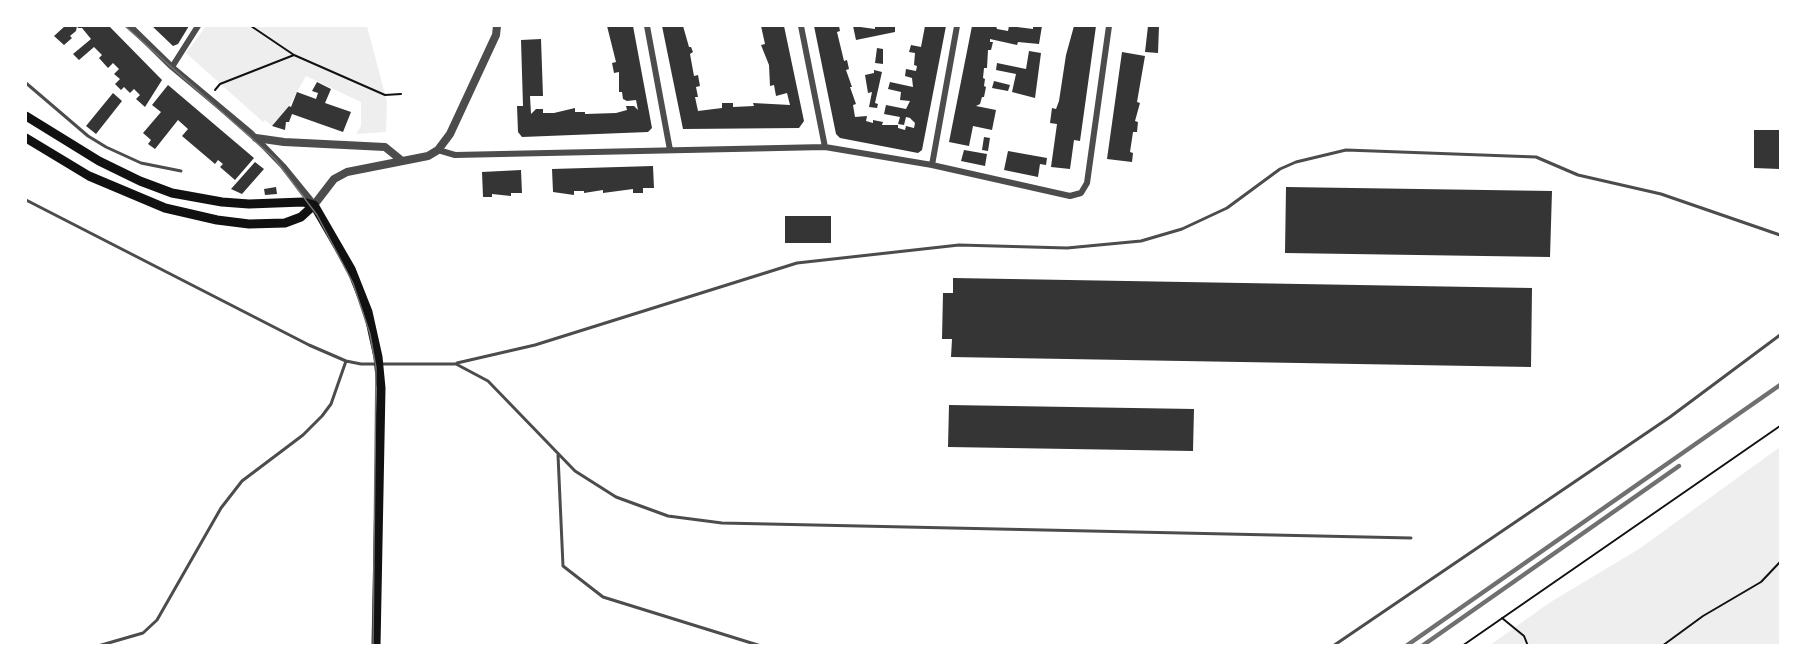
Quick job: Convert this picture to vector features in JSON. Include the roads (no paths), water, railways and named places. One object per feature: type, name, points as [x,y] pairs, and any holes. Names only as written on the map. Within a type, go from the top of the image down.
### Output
[{"type":"main road","points":[[26,116],[99,162],[172,193],[222,202],[249,204],[303,202],[314,205],[351,269],[368,312],[378,357],[381,388],[376,645]]},
{"type":"main road","points":[[26,138],[89,176],[165,208],[217,220],[249,224],[285,223],[301,217],[314,205]]},
{"type":"street","points":[[130,26],[172,67],[256,138],[284,166],[314,205],[334,179],[340,176],[402,160],[428,156],[438,150],[450,134],[496,35],[497,26]]},
{"type":"street","points":[[172,67],[198,26]]},
{"type":"street","points":[[647,26],[670,150]]},
{"type":"street","points":[[801,26],[825,147]]},
{"type":"street","points":[[932,165],[957,26]]},
{"type":"street","points":[[438,150],[455,156],[825,147],[932,165],[1070,196],[1081,193],[1087,183],[1109,26]]},
{"type":"street","points":[[256,138],[284,142],[385,147],[402,160]]},
{"type":"lane","points":[[26,83],[88,136],[106,147],[141,163],[181,171]]},
{"type":"lane","points":[[26,200],[309,345],[354,363],[456,364],[535,345],[797,263],[959,245],[1067,248],[1141,241],[1182,229],[1227,208],[1288,165],[1346,150],[1536,157],[1578,175],[1661,194],[1780,235]]},
{"type":"lane","points":[[1333,645],[1670,417],[1780,335]]},
{"type":"lane","points":[[98,645],[143,633],[157,620],[221,508],[242,480],[303,435],[322,416],[331,404],[346,361]]},
{"type":"lane","points":[[456,364],[488,381],[575,471],[616,497],[668,516],[722,523],[1411,538]]},
{"type":"lane","points":[[558,455],[563,566],[603,597],[761,645]]},
{"type":"tram line","points":[[125,26],[275,159],[317,215],[353,283],[370,334],[376,368],[373,646]]},
{"type":"railway","points":[[1406,646],[1780,385]]},
{"type":"railway","points":[[1422,646],[1679,466]]}]
